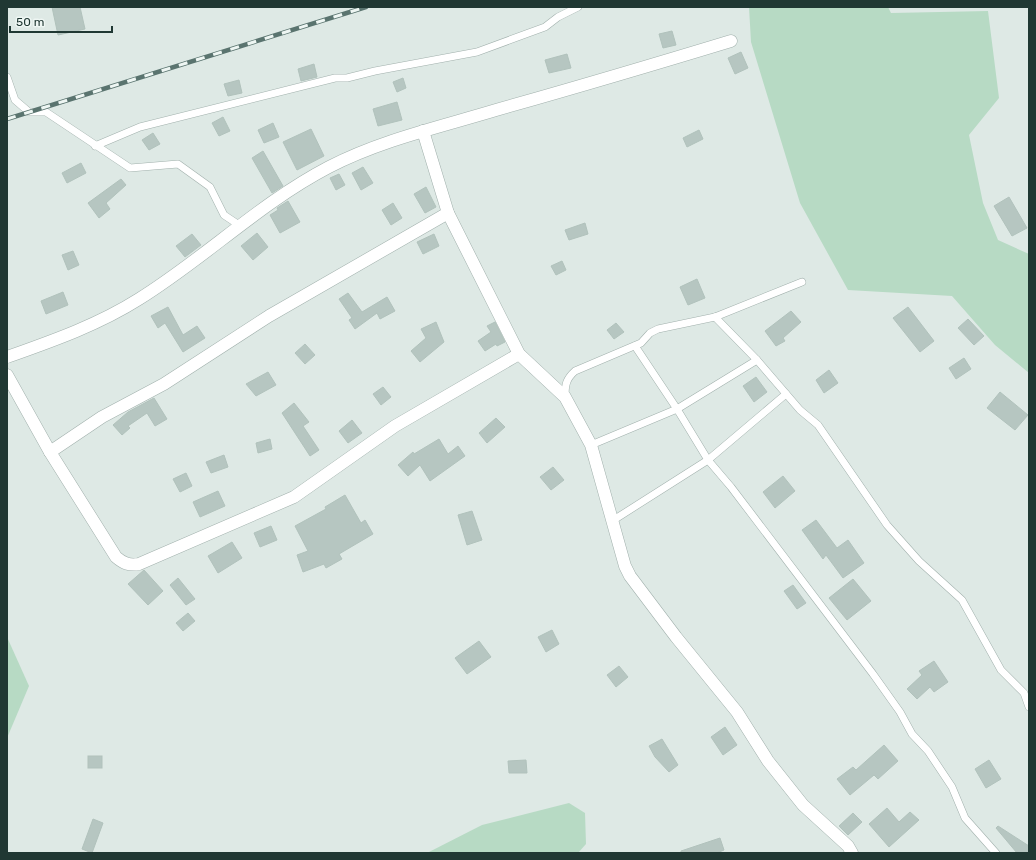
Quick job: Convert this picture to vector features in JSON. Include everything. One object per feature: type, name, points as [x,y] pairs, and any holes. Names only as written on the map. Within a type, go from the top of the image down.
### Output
[{"type":"street","points":[[7,357],[74,333],[131,304],[175,274],[238,225],[305,180],[365,151],[424,131],[730,41]]},
{"type":"street","points":[[424,131],[448,213],[520,354],[565,397],[591,445],[625,566],[630,576],[676,637],[737,712],[772,767],[803,805],[848,846],[852,853]]},
{"type":"street","points":[[50,452],[102,417],[164,384],[269,316],[448,213]]},
{"type":"street","points":[[7,375],[50,452],[116,557],[122,562],[132,566],[294,497],[395,426],[520,354]]},
{"type":"lane","points":[[95,146],[140,127],[335,78],[347,78],[477,52],[542,28],[558,17],[578,7]]},
{"type":"lane","points":[[7,77],[13,97],[29,112],[46,112],[95,146],[119,159],[130,168],[178,164],[210,187],[224,215],[238,225]]},
{"type":"lane","points":[[565,397],[565,384],[569,376],[575,371],[641,343],[650,333],[658,329],[715,317],[802,282]]},
{"type":"lane","points":[[715,317],[757,360],[800,410],[818,425],[887,525],[919,561],[962,600],[1001,670],[1024,692],[1029,707]]},
{"type":"lane","points":[[635,346],[677,409],[708,460],[736,493],[873,674],[900,712],[912,734],[928,751],[952,787],[965,818],[996,853]]},
{"type":"lane","points":[[591,445],[677,409],[757,360]]},
{"type":"lane","points":[[612,521],[708,460],[786,394]]},
{"type":"green space","points":[[749,7],[888,7],[891,13],[988,11],[999,98],[969,135],[983,203],[998,240],[1029,254],[1029,373],[995,345],[952,296],[848,290],[800,203],[751,42]]},
{"type":"green space","points":[[7,637],[29,686],[7,738]]},
{"type":"green space","points":[[569,803],[585,813],[586,844],[578,853],[427,853],[482,825]]},
{"type":"building","points":[[52,7],[80,7],[85,29],[58,35]]},
{"type":"building","points":[[672,31],[676,45],[663,48],[659,34]]},
{"type":"building","points":[[741,52],[748,68],[735,74],[728,58]]},
{"type":"building","points":[[567,54],[571,68],[549,73],[545,60]]},
{"type":"building","points":[[314,64],[317,77],[301,81],[298,69]]},
{"type":"building","points":[[403,78],[406,88],[397,92],[393,82]]},
{"type":"building","points":[[239,80],[242,93],[228,96],[224,84]]},
{"type":"building","points":[[397,102],[402,120],[378,126],[373,109]]},
{"type":"building","points":[[223,117],[230,131],[219,136],[212,123]]},
{"type":"building","points":[[273,123],[279,137],[264,143],[258,130]]},
{"type":"building","points":[[311,129],[324,156],[297,170],[283,142]]},
{"type":"building","points":[[699,130],[703,139],[687,147],[683,138]]},
{"type":"building","points":[[153,133],[160,144],[149,150],[142,140]]},
{"type":"building","points":[[263,151],[283,186],[272,193],[252,158]]},
{"type":"building","points":[[81,163],[86,173],[67,183],[62,173]]},
{"type":"building","points":[[363,167],[373,183],[361,190],[352,173]]},
{"type":"building","points":[[339,174],[345,185],[336,190],[330,178]]},
{"type":"building","points":[[121,179],[126,185],[106,203],[110,209],[99,218],[88,203]]},
{"type":"building","points":[[426,187],[436,207],[425,213],[414,194]]},
{"type":"building","points":[[1009,197],[1027,228],[1012,236],[994,206]]},
{"type":"building","points":[[288,201],[300,222],[280,233],[270,215],[278,210],[277,208]]},
{"type":"building","points":[[393,203],[402,218],[391,225],[382,210]]},
{"type":"building","points":[[585,223],[588,234],[569,240],[565,230]]},
{"type":"building","points":[[257,233],[268,247],[253,260],[241,246]]},
{"type":"building","points":[[192,234],[201,245],[185,257],[176,246]]},
{"type":"building","points":[[434,234],[439,246],[423,254],[417,242]]},
{"type":"building","points":[[73,251],[79,265],[68,270],[62,255]]},
{"type":"building","points":[[562,261],[566,270],[556,275],[551,266]]},
{"type":"building","points":[[697,279],[705,298],[688,305],[680,287]]},
{"type":"building","points":[[63,292],[68,305],[46,314],[41,301]]},
{"type":"building","points":[[348,293],[362,312],[387,297],[395,311],[380,319],[377,313],[355,329],[349,320],[352,318],[339,299]]},
{"type":"building","points":[[168,307],[183,335],[197,326],[205,338],[183,352],[165,323],[158,328],[151,316]]},
{"type":"building","points":[[908,307],[934,341],[920,352],[893,318]]},
{"type":"building","points":[[791,311],[801,322],[783,338],[785,341],[776,346],[765,331]]},
{"type":"building","points":[[968,319],[984,336],[974,345],[958,328]]},
{"type":"building","points":[[436,322],[444,342],[420,362],[411,351],[426,338],[421,329]]},
{"type":"building","points":[[495,322],[505,342],[497,346],[496,344],[485,351],[478,341],[491,332],[487,326]]},
{"type":"building","points":[[616,323],[624,332],[614,339],[607,330]]},
{"type":"building","points":[[305,344],[315,355],[305,364],[295,353]]},
{"type":"building","points":[[964,358],[971,369],[956,379],[949,368]]},
{"type":"building","points":[[829,370],[838,383],[824,393],[816,380]]},
{"type":"building","points":[[268,372],[276,385],[256,396],[246,384]]},
{"type":"building","points":[[756,377],[767,392],[754,402],[743,386]]},
{"type":"building","points":[[383,387],[391,397],[381,405],[373,394]]},
{"type":"building","points":[[1000,392],[1028,415],[1015,430],[987,408]]},
{"type":"building","points":[[154,398],[167,419],[155,426],[147,413],[128,426],[130,428],[122,435],[113,425],[128,412]]},
{"type":"building","points":[[294,403],[309,422],[303,426],[319,450],[310,456],[282,413]]},
{"type":"building","points":[[496,418],[505,427],[487,443],[479,433]]},
{"type":"building","points":[[352,420],[362,433],[348,443],[339,431]]},
{"type":"building","points":[[270,439],[272,449],[258,453],[256,443]]},
{"type":"building","points":[[439,439],[448,454],[458,446],[465,456],[430,481],[420,465],[408,476],[398,465],[413,452],[414,454]]},
{"type":"building","points":[[224,455],[228,467],[211,473],[206,462]]},
{"type":"building","points":[[553,467],[564,480],[551,490],[540,477]]},
{"type":"building","points":[[186,473],[192,486],[180,492],[173,479]]},
{"type":"building","points":[[783,476],[795,491],[775,508],[763,492]]},
{"type":"building","points":[[218,491],[225,506],[200,517],[193,502]]},
{"type":"building","points":[[345,495],[361,523],[365,520],[373,534],[339,554],[342,559],[326,568],[324,564],[303,572],[297,555],[308,551],[295,526],[326,509],[325,507]]},
{"type":"building","points":[[472,511],[482,540],[467,545],[458,515]]},
{"type":"building","points":[[816,520],[837,548],[848,540],[864,563],[843,578],[826,555],[823,559],[802,530]]},
{"type":"building","points":[[271,526],[277,540],[260,547],[254,533]]},
{"type":"building","points":[[232,542],[242,558],[218,573],[208,556]]},
{"type":"building","points":[[144,570],[163,591],[148,605],[128,584]]},
{"type":"building","points":[[178,578],[195,599],[186,605],[170,585]]},
{"type":"building","points":[[853,579],[871,601],[847,620],[829,598]]},
{"type":"building","points":[[793,585],[806,603],[797,609],[784,591]]},
{"type":"building","points":[[188,613],[195,621],[183,631],[176,623]]},
{"type":"building","points":[[552,630],[559,644],[546,652],[538,637]]},
{"type":"building","points":[[479,641],[491,657],[467,674],[455,658]]},
{"type":"building","points":[[934,661],[948,682],[934,692],[930,687],[917,699],[907,689],[922,675],[919,671]]},
{"type":"building","points":[[619,666],[628,677],[616,687],[607,675]]},
{"type":"building","points":[[725,727],[737,745],[723,755],[711,737]]},
{"type":"building","points":[[662,739],[678,765],[669,772],[655,757],[649,746]]},
{"type":"building","points":[[884,745],[898,761],[878,779],[874,775],[850,795],[837,779],[853,767],[856,770]]},
{"type":"building","points":[[88,756],[102,756],[102,768],[88,768]]},
{"type":"building","points":[[526,760],[527,773],[509,773],[508,761]]},
{"type":"building","points":[[989,760],[1001,779],[986,788],[975,769]]},
{"type":"building","points":[[887,808],[899,822],[910,812],[919,820],[889,847],[869,824]]},
{"type":"building","points":[[853,813],[862,822],[848,835],[839,826]]},
{"type":"building","points":[[93,819],[103,823],[92,853],[82,849]]},
{"type":"building","points":[[998,826],[1029,846],[1029,853],[1017,853],[996,828]]},
{"type":"building","points":[[720,838],[724,850],[717,853],[681,853],[681,851]]},
{"type":"railway","points":[[7,119],[366,7]]}]
